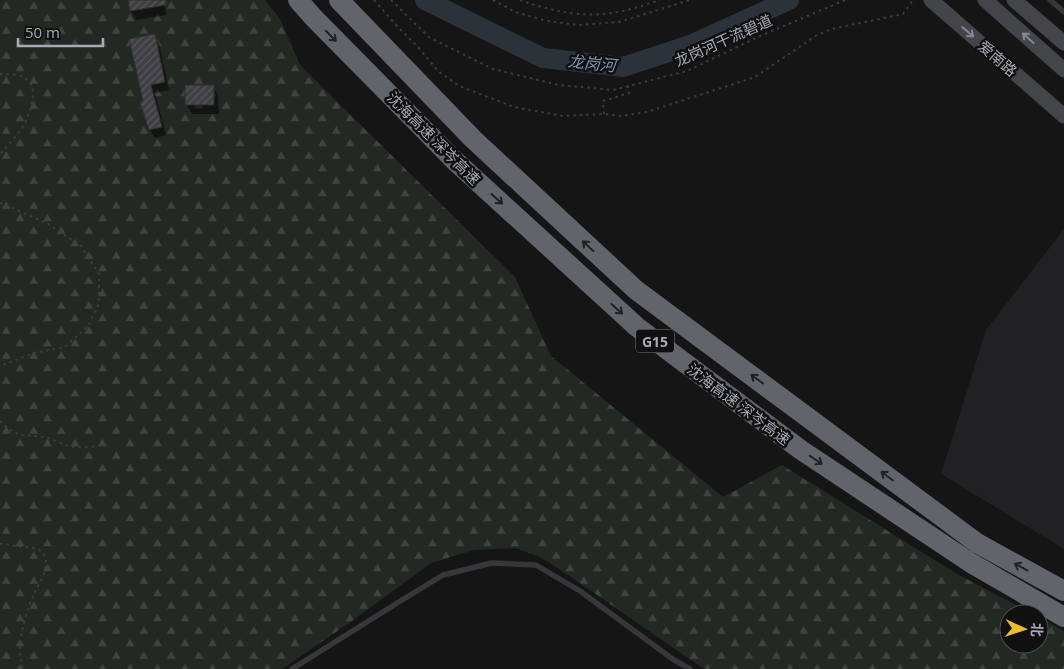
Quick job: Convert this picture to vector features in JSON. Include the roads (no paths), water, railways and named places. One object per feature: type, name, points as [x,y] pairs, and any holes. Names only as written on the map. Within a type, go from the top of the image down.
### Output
[{"type":"highway","name":"沈海高速 深岑高速","points":[[298,0],[454,160],[637,327],[801,450],[971,563],[1064,617]]},
{"type":"highway","name":"沈海高速 深岑高速","points":[[339,0],[473,139],[636,290],[978,543],[1064,590]]},
{"type":"main road","name":"爱南路","points":[[931,0],[1064,116]]},
{"type":"main road","points":[[985,0],[1064,70]]},
{"type":"main road","points":[[1014,0],[1064,43]]},
{"type":"lane","points":[[1050,0],[1064,12]]},
{"type":"lane","points":[[292,669],[443,575],[492,563],[536,565],[580,591],[674,660],[690,669]]},
{"type":"waterway","name":"龙岗河","points":[[425,0],[543,58],[623,67],[690,45],[789,0]]}]
